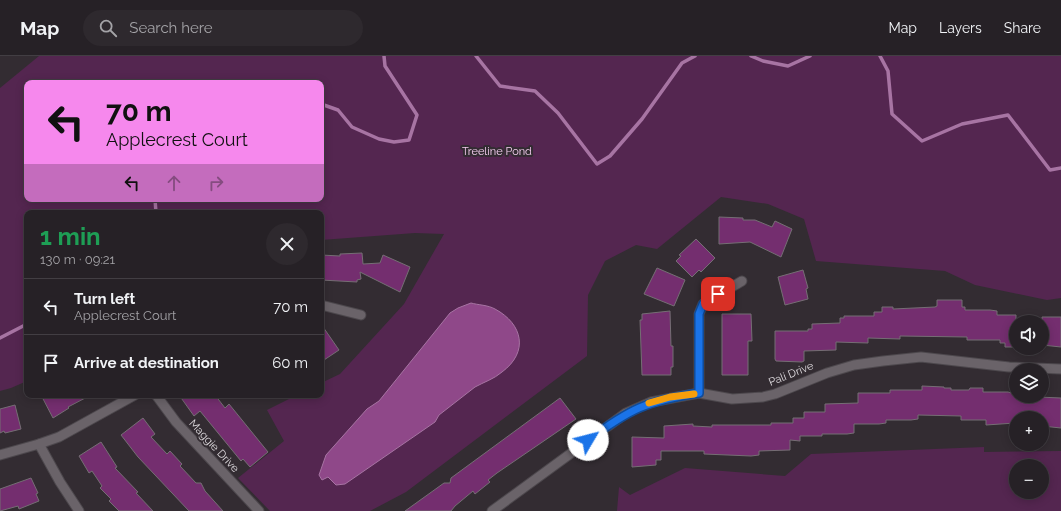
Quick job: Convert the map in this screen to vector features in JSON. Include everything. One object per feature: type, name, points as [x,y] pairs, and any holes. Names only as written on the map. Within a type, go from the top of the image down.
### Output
[{"type":"street","points":[[699,393],[699,314],[703,304],[742,281]]},
{"type":"street","points":[[324,306],[361,315]]},
{"type":"street","name":"Pali Drive","points":[[492,511],[626,413],[651,402],[699,393],[732,399],[763,397],[775,394],[827,373],[854,365],[921,357],[1009,367],[1061,369]]},
{"type":"street","points":[[0,455],[59,437],[130,398]]},
{"type":"street","name":"Maggie Drive","points":[[158,398],[176,422],[259,511]]},
{"type":"street","points":[[39,444],[60,482],[79,511]]},
{"type":"green space","name":"Treeline Pond","points":[[39,56],[1061,56],[1061,298],[1047,300],[975,285],[945,271],[816,261],[804,219],[768,204],[721,197],[657,249],[636,245],[605,261],[588,295],[587,356],[406,492],[370,511],[270,511],[238,478],[284,441],[267,410],[291,398],[324,398],[324,382],[340,374],[404,304],[444,234],[415,233],[324,240],[324,210],[24,210],[24,382],[0,391],[0,88]]},
{"type":"green space","points":[[984,447],[984,452],[1061,451],[1061,511],[617,511],[619,487],[630,495],[685,468],[785,476],[811,454]]},
{"type":"shaded area","points":[[471,303],[495,309],[512,322],[517,330],[519,347],[511,364],[496,377],[470,390],[439,415],[435,422],[345,484],[336,485],[328,477],[322,480],[319,475],[326,455],[367,409],[379,401],[450,313]]},
{"type":"building","points":[[719,217],[755,220],[772,227],[775,221],[792,229],[781,257],[750,242],[719,244]]},
{"type":"building","points":[[696,239],[715,258],[701,272],[699,270],[692,277],[676,261],[681,256],[679,255]]},
{"type":"building","points":[[362,253],[363,264],[380,263],[383,255],[410,267],[400,292],[360,272],[361,279],[357,280],[357,282],[324,280],[324,255],[340,256],[340,254]]},
{"type":"building","points":[[657,268],[685,280],[674,306],[644,294]]},
{"type":"building","points":[[803,270],[808,288],[806,289],[808,299],[785,305],[778,277]]},
{"type":"building","points":[[937,300],[962,300],[962,307],[965,307],[965,310],[990,310],[997,311],[997,315],[1009,315],[1009,347],[1005,347],[1005,343],[1000,343],[1000,340],[967,340],[967,337],[900,336],[900,339],[868,338],[868,343],[836,342],[836,350],[804,351],[804,361],[802,362],[776,361],[775,359],[775,331],[808,331],[808,329],[812,329],[812,324],[840,323],[840,318],[844,318],[844,316],[874,316],[874,312],[882,312],[882,307],[893,307],[893,309],[937,306]]},
{"type":"building","points":[[670,311],[671,346],[673,346],[673,367],[671,367],[671,375],[642,375],[640,320],[642,320],[642,314]]},
{"type":"building","points":[[722,314],[751,314],[752,341],[748,341],[748,375],[722,375]]},
{"type":"building","points":[[1049,317],[1061,317],[1061,347],[1049,346]]},
{"type":"building","points":[[324,328],[339,350],[324,360]]},
{"type":"building","points":[[922,386],[944,387],[951,388],[951,390],[983,388],[983,392],[1009,392],[1009,403],[1049,403],[1049,397],[1061,398],[1061,428],[1049,427],[1049,411],[1009,411],[1009,423],[986,425],[986,420],[961,420],[961,416],[918,415],[918,419],[911,420],[886,420],[886,423],[879,424],[854,424],[854,433],[822,434],[822,436],[800,436],[800,441],[790,440],[790,450],[759,451],[759,455],[751,456],[704,454],[704,451],[661,451],[661,460],[656,460],[656,465],[632,467],[632,437],[664,438],[664,426],[693,424],[693,426],[712,427],[712,425],[771,425],[771,423],[793,423],[793,418],[804,418],[804,412],[825,412],[825,404],[858,403],[858,393],[890,393],[890,390],[922,390]]},
{"type":"building","points":[[43,398],[85,398],[68,407],[69,408],[53,418]]},
{"type":"building","points":[[181,398],[217,398],[225,408],[229,404],[268,452],[250,467],[243,459],[241,461],[200,411],[194,416]]},
{"type":"building","points":[[560,398],[576,419],[497,473],[488,480],[490,482],[475,494],[473,491],[451,511],[405,511],[444,483],[450,483],[451,478]]},
{"type":"building","points":[[15,405],[21,429],[5,433],[4,431],[0,433],[0,409]]},
{"type":"building","points":[[143,418],[155,434],[151,437],[167,454],[170,451],[182,464],[180,466],[196,483],[201,483],[205,491],[223,511],[189,511],[138,457],[121,435]]},
{"type":"building","points":[[101,442],[117,467],[115,468],[138,492],[136,493],[153,511],[119,511],[109,501],[111,499],[100,488],[102,486],[92,471],[89,473],[79,456]]},
{"type":"building","points":[[31,478],[38,493],[36,494],[39,501],[19,509],[18,506],[0,511],[0,489]]},
{"type":"waterway","points":[[324,105],[338,110],[352,127],[379,139],[394,142],[409,140],[417,115],[385,66],[384,56]]},
{"type":"waterway","points":[[476,56],[500,86],[535,91],[558,113],[597,164],[610,156],[642,119],[682,63],[695,56]]},
{"type":"waterway","points":[[751,56],[763,61],[788,66],[810,56]]},
{"type":"waterway","points":[[880,56],[888,71],[892,114],[922,141],[962,124],[1008,115],[1050,170],[1061,168]]},
{"type":"waterway","points":[[155,202],[156,210]]},
{"type":"waterway","points":[[0,338],[24,326]]},
{"type":"slow traffic","points":[[649,403],[670,397],[694,394]]},
{"type":"route","points":[[588,440],[637,407],[670,397],[699,393],[699,314],[703,304],[718,294]]}]
